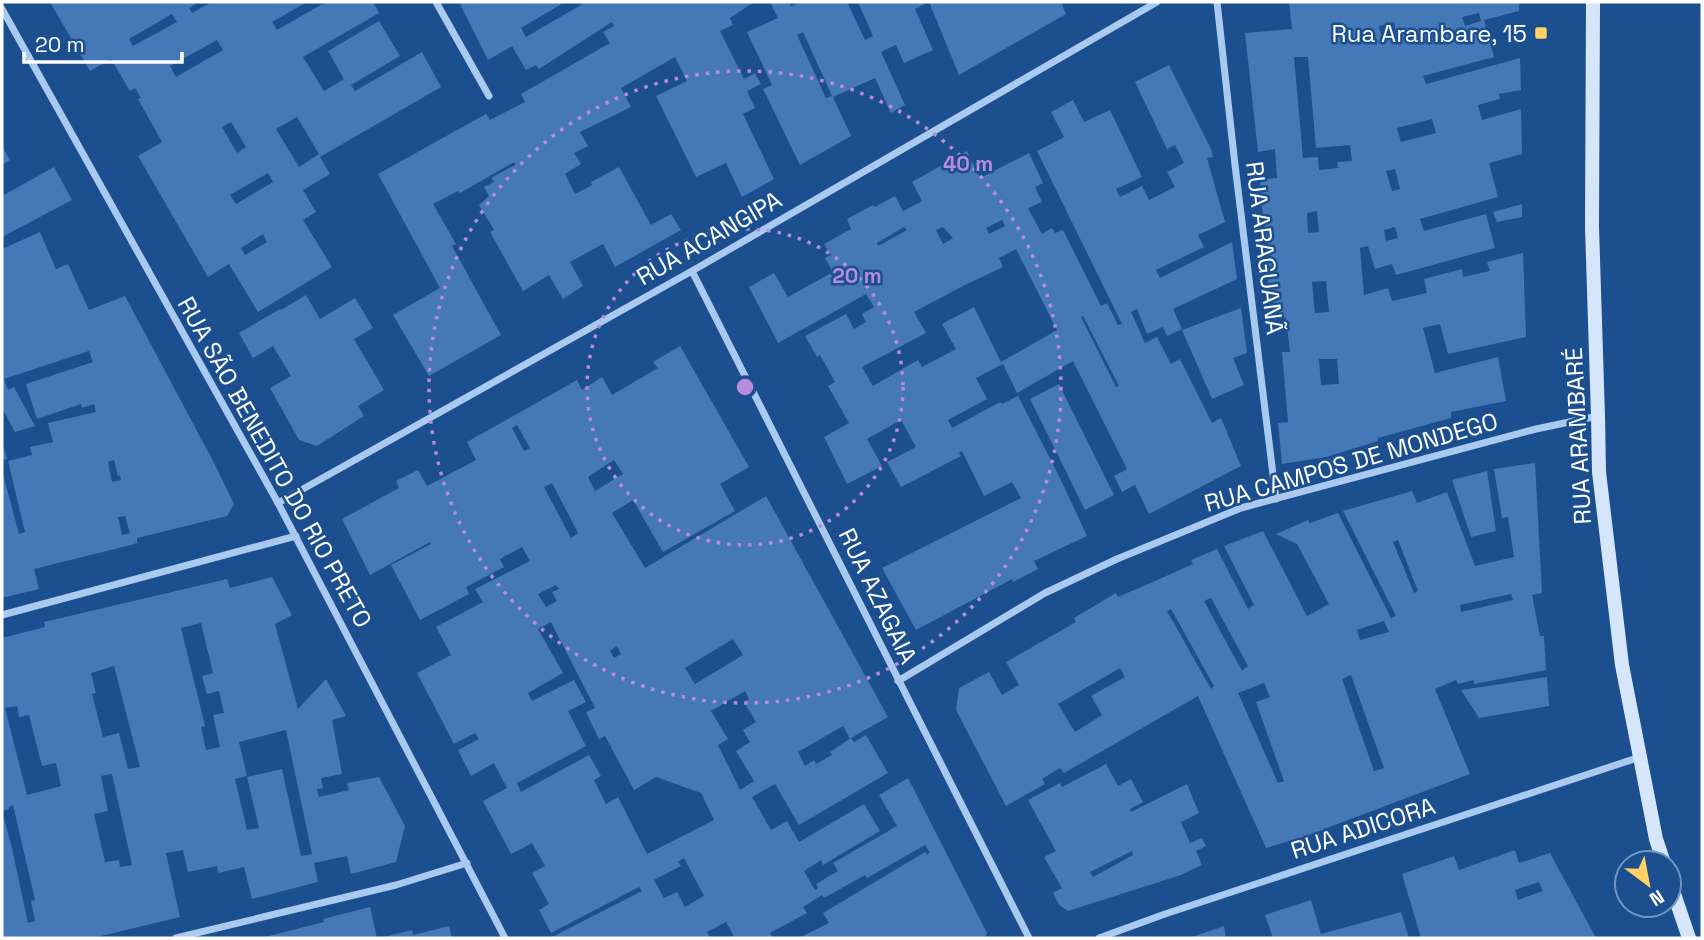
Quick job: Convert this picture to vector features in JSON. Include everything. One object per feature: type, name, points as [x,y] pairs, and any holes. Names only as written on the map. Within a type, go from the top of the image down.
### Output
[{"type":"main road","name":"RUA ARAMBARÉ","points":[[1593,2],[1592,227],[1598,472],[1622,665],[1659,849]]},
{"type":"main road","points":[[1683,919],[1689,938]]},
{"type":"street","points":[[436,2],[489,96]]},
{"type":"street","name":"RUA ACANGIPA","points":[[278,503],[692,271],[1157,2]]},
{"type":"street","name":"RUA ARAGUANÃ","points":[[1217,2],[1276,499]]},
{"type":"street","name":"RUA SÃO BENEDITO DO RIO PRETO","points":[[2,9],[296,536],[505,938]]},
{"type":"street","name":"RUA AZAGAIA","points":[[692,271],[1029,938]]},
{"type":"street","name":"RUA CAMPOS DE MONDEGO","points":[[898,681],[1057,587],[1241,508],[1536,429],[1598,416]]},
{"type":"street","points":[[2,615],[296,536]]},
{"type":"street","name":"RUA ADICORA","points":[[1099,938],[1640,757]]},
{"type":"street","points":[[176,938],[396,885],[467,863]]},
{"type":"building","points":[[50,2],[199,2],[189,8],[192,13],[212,2],[307,2],[272,22],[277,30],[326,2],[373,2],[379,13],[303,57],[324,91],[344,79],[328,51],[379,21],[400,56],[351,85],[355,91],[422,52],[441,87],[320,157],[330,174],[303,190],[316,212],[303,220],[332,267],[258,312],[229,264],[208,277],[138,156],[162,142],[138,99],[141,98],[135,88],[130,91],[111,59],[90,71]],"holes":[[[172,14],[177,22],[133,46],[129,39]],[[217,40],[223,50],[176,77],[170,66]],[[297,117],[319,154],[299,167],[276,129]],[[231,122],[246,147],[237,153],[222,127]],[[268,173],[273,182],[236,204],[230,195]],[[263,234],[267,242],[245,255],[241,248]]]},
{"type":"building","points":[[459,2],[565,2],[521,28],[526,37],[586,2],[754,2],[730,18],[733,25],[720,31],[744,79],[755,73],[761,84],[747,91],[755,108],[743,114],[774,179],[742,197],[726,163],[696,177],[656,96],[687,81],[675,57],[621,88],[631,107],[580,132],[588,146],[574,153],[581,164],[565,174],[575,194],[619,167],[651,225],[671,214],[681,230],[615,267],[603,244],[570,262],[583,286],[563,299],[549,275],[523,291],[490,232],[494,230],[479,205],[489,196],[484,187],[494,182],[491,178],[515,165],[514,162],[460,193],[458,191],[433,204],[456,244],[452,246],[501,335],[429,376],[393,315],[440,288],[378,174],[486,114],[490,120],[525,102],[521,94],[610,43],[603,32],[614,26],[612,22],[539,69],[536,65],[526,70],[512,46],[488,60]]},
{"type":"building","points":[[770,2],[789,2],[791,6],[802,2],[847,2],[865,40],[873,36],[858,2],[929,2],[915,9],[933,50],[904,63],[896,45],[881,52],[905,105],[891,113],[875,78],[833,97],[851,136],[800,165],[763,89],[772,85],[747,32],[778,18]],"holes":[[[803,32],[832,96],[826,98],[797,35]]]},
{"type":"building","points":[[929,2],[1061,2],[1066,14],[959,75]]},
{"type":"building","points":[[1289,2],[1519,2],[1519,11],[1484,20],[1494,57],[1423,76],[1426,84],[1520,58],[1521,90],[1499,94],[1500,99],[1478,105],[1482,120],[1521,109],[1522,154],[1489,163],[1498,197],[1420,219],[1424,231],[1486,214],[1495,248],[1396,275],[1392,264],[1375,269],[1368,246],[1360,248],[1364,295],[1388,288],[1392,301],[1427,293],[1424,279],[1462,269],[1463,277],[1490,271],[1487,262],[1523,253],[1526,337],[1448,354],[1440,324],[1423,328],[1435,373],[1498,357],[1506,401],[1451,412],[1451,418],[1378,438],[1378,441],[1326,457],[1282,464],[1278,423],[1288,422],[1282,352],[1290,352],[1286,318],[1271,320],[1260,180],[1277,178],[1275,149],[1258,152],[1245,33],[1292,29]],"holes":[[[1479,13],[1481,21],[1465,26],[1462,17]],[[1394,22],[1396,32],[1381,35],[1379,26]],[[1294,57],[1308,57],[1316,148],[1350,145],[1352,161],[1337,162],[1338,168],[1319,170],[1318,157],[1303,158]],[[1432,119],[1436,133],[1401,142],[1397,128]],[[1395,169],[1400,189],[1392,191],[1386,171]],[[1317,211],[1319,232],[1308,233],[1307,213]],[[1395,227],[1398,238],[1386,241],[1384,230]],[[1326,281],[1329,312],[1315,313],[1312,282]],[[1319,359],[1337,359],[1339,384],[1321,385]]]},
{"type":"building","points":[[1169,65],[1211,149],[1213,157],[1207,158],[1225,222],[1198,235],[1204,247],[1156,270],[1160,278],[1232,242],[1237,279],[1173,309],[1182,329],[1167,336],[1163,327],[1147,334],[1137,309],[1131,312],[1145,343],[1157,337],[1171,364],[1180,359],[1212,423],[1221,418],[1241,466],[1149,514],[1135,485],[1122,492],[1114,476],[1127,469],[1073,361],[1017,393],[1003,364],[976,378],[987,399],[948,420],[952,428],[1000,402],[1002,404],[1018,396],[1087,536],[1034,561],[1038,569],[1013,582],[1012,579],[916,630],[882,568],[1021,498],[1012,482],[984,496],[962,451],[959,453],[961,456],[901,487],[887,462],[916,447],[901,420],[867,439],[882,466],[847,484],[824,437],[849,423],[828,386],[835,382],[820,355],[817,357],[805,336],[846,314],[854,329],[866,322],[862,314],[874,307],[866,294],[778,343],[749,287],[774,273],[788,297],[833,272],[825,258],[831,255],[824,244],[851,229],[847,219],[895,196],[903,211],[922,201],[912,182],[967,151],[980,178],[1029,153],[1043,183],[1035,187],[1042,202],[1028,208],[1042,234],[1052,228],[1055,233],[1063,230],[1101,306],[1107,303],[1118,325],[1122,324],[1037,151],[1064,137],[1051,112],[1073,100],[1084,122],[1110,110],[1142,177],[1116,189],[1120,197],[1142,186],[1149,200],[1175,187],[1167,172],[1184,163],[1175,145],[1167,149],[1135,82]],"holes":[[[1002,220],[1005,226],[989,234],[986,228]],[[904,227],[907,230],[878,246],[877,243]],[[943,227],[953,238],[943,244],[936,230]],[[1016,249],[1057,330],[1001,362],[974,307],[942,324],[956,349],[922,367],[918,360],[873,386],[862,367],[926,333],[914,312],[1003,267],[999,258]],[[1083,316],[1119,386],[1116,387],[1081,317]]]},
{"type":"building","points":[[2,146],[10,160],[2,165]]},
{"type":"building","points":[[54,167],[72,200],[2,237],[2,196]]},
{"type":"building","points":[[1522,204],[1522,217],[1497,222],[1493,212]]},
{"type":"building","points":[[40,232],[56,269],[68,264],[89,310],[125,296],[234,504],[227,516],[137,538],[137,543],[131,545],[34,569],[39,589],[2,598],[2,470],[19,534],[25,532],[8,461],[32,455],[30,447],[53,442],[48,423],[96,412],[94,404],[82,408],[81,404],[37,419],[26,384],[93,362],[89,351],[4,379],[8,390],[14,387],[35,426],[15,432],[2,408],[2,249]],"holes":[[[114,460],[121,480],[112,482],[108,462]],[[125,516],[130,533],[122,535],[118,517]]]},
{"type":"building","points":[[306,295],[320,319],[355,298],[373,328],[354,339],[384,390],[358,406],[364,416],[317,446],[299,440],[270,388],[291,376],[273,346],[253,358],[239,333]]},
{"type":"building","points":[[1241,308],[1247,353],[1233,358],[1244,385],[1212,399],[1182,330]]},
{"type":"building","points":[[680,346],[749,467],[720,484],[735,511],[663,552],[633,500],[612,513],[645,568],[766,496],[888,717],[851,738],[854,742],[866,735],[888,773],[799,825],[775,784],[752,797],[771,830],[787,821],[799,842],[864,804],[880,831],[823,865],[821,860],[804,871],[815,890],[818,888],[816,884],[838,871],[833,863],[897,826],[879,795],[908,778],[987,933],[985,938],[799,938],[829,923],[823,913],[925,852],[930,853],[925,845],[867,878],[865,875],[824,898],[822,895],[803,907],[807,913],[770,933],[773,938],[735,938],[726,922],[707,932],[710,938],[550,938],[642,891],[639,887],[551,933],[539,910],[549,904],[532,873],[545,866],[532,843],[511,854],[483,801],[507,788],[494,763],[471,776],[458,750],[479,739],[475,733],[454,744],[417,673],[451,655],[436,627],[483,602],[475,589],[530,561],[522,547],[500,559],[504,567],[466,587],[469,594],[420,620],[391,565],[431,544],[430,542],[370,575],[342,519],[399,488],[396,481],[418,470],[427,486],[476,460],[467,442],[577,380],[582,390],[602,377],[612,395],[658,368],[653,362]],"holes":[[[517,425],[530,448],[524,451],[512,428]],[[614,460],[623,474],[595,491],[588,477]],[[552,483],[578,533],[571,538],[544,487]],[[556,585],[559,589],[552,592],[557,601],[546,607],[538,594]],[[551,622],[595,708],[586,712],[599,739],[605,736],[634,790],[656,777],[701,793],[714,820],[647,854],[618,797],[606,804],[594,780],[601,776],[589,755],[521,792],[517,783],[586,746],[568,711],[586,702],[574,680],[532,701],[528,693],[563,673],[538,629]],[[733,639],[743,655],[695,684],[685,668]],[[617,646],[621,654],[614,658],[610,651]],[[745,691],[749,699],[744,702],[756,722],[743,730],[750,742],[736,751],[754,781],[740,790],[718,745],[728,739],[711,711]],[[843,726],[850,739],[830,752],[832,755],[816,764],[814,760],[805,766],[798,752]],[[684,858],[704,896],[685,907],[677,892],[664,898],[654,880],[681,866],[678,862]]]},
{"type":"building","points":[[1059,384],[1114,495],[1085,510],[1030,399]]},
{"type":"building","points":[[2,441],[7,459],[2,460]]},
{"type":"building","points":[[1535,463],[1542,593],[1532,595],[1540,636],[1544,636],[1546,670],[1474,684],[1474,680],[1458,684],[1456,680],[1435,689],[1470,774],[1303,837],[1266,848],[1198,696],[1064,773],[1060,768],[1042,779],[1045,784],[1006,806],[956,710],[959,688],[989,672],[1002,695],[1019,685],[1006,662],[1076,622],[1074,618],[1116,593],[1118,597],[1155,581],[1193,564],[1191,560],[1217,549],[1248,609],[1254,605],[1224,546],[1263,531],[1307,616],[1329,604],[1297,544],[1276,534],[1308,520],[1310,523],[1338,513],[1391,618],[1396,616],[1343,511],[1412,491],[1417,503],[1447,492],[1475,566],[1514,557],[1508,517],[1502,518],[1494,469]],"holes":[[[1398,540],[1418,591],[1414,593],[1393,542]],[[1511,594],[1513,600],[1461,612],[1460,605]],[[1211,598],[1248,666],[1242,671],[1204,601]],[[1171,609],[1214,686],[1211,689],[1167,611]],[[1384,621],[1389,632],[1360,640],[1357,630]],[[1120,668],[1125,677],[1091,696],[1102,715],[1075,732],[1058,704]],[[1351,675],[1384,768],[1374,771],[1342,679]],[[1264,683],[1270,697],[1256,702],[1284,781],[1278,783],[1238,693]]]},
{"type":"building","points":[[1487,471],[1496,531],[1471,537],[1452,480]]},
{"type":"building","points":[[272,577],[292,615],[275,624],[298,709],[326,679],[346,716],[332,720],[342,774],[321,778],[323,788],[317,789],[319,797],[349,790],[347,783],[379,777],[405,826],[396,862],[351,874],[347,856],[314,863],[318,882],[252,899],[244,867],[218,873],[217,866],[188,872],[183,850],[166,853],[180,917],[93,938],[2,938],[2,811],[2,638],[45,627],[44,622],[227,579],[230,588]],"holes":[[[201,623],[213,673],[202,676],[207,694],[219,691],[224,713],[213,715],[220,747],[206,750],[201,727],[205,726],[181,628]],[[114,666],[140,767],[128,769],[119,733],[103,737],[92,694],[96,693],[91,673]],[[17,706],[19,717],[29,715],[42,766],[56,763],[61,786],[27,795],[5,708]],[[286,730],[312,854],[301,856],[282,769],[247,777],[259,828],[247,830],[235,779],[247,776],[239,742]],[[112,774],[132,865],[120,867],[119,860],[105,862],[94,814],[108,811],[101,776]],[[13,805],[35,900],[31,901],[35,921],[28,923],[2,811]]]},
{"type":"building","points":[[1547,677],[1549,706],[1479,718],[1461,690]]},
{"type":"building","points":[[1106,764],[1118,786],[1131,779],[1143,802],[1130,809],[1131,812],[1187,784],[1199,813],[1181,822],[1190,843],[1202,838],[1206,846],[1196,851],[1202,865],[1181,875],[1068,911],[1059,905],[1053,893],[1062,888],[1044,857],[1056,851],[1028,800],[1060,783],[1062,787]],"holes":[[[1132,851],[1133,855],[1093,877],[1090,872]]]},
{"type":"building","points":[[1515,850],[1519,863],[1550,853],[1596,938],[1421,938],[1402,874],[1454,856],[1459,870]],"holes":[[[1539,882],[1543,891],[1518,900],[1515,890]]]},
{"type":"building","points":[[1311,900],[1321,934],[1401,912],[1409,938],[1273,938],[1265,915]]},
{"type":"building","points":[[370,907],[377,938],[261,938],[324,922],[323,919]]},
{"type":"building","points":[[449,926],[452,938],[380,938],[412,930],[413,935]]},
{"type":"building","points":[[1224,926],[1226,938],[1189,938]]},
{"type":"place","name":"Rua Arambare, 15","points":[[1541,33]]}]
